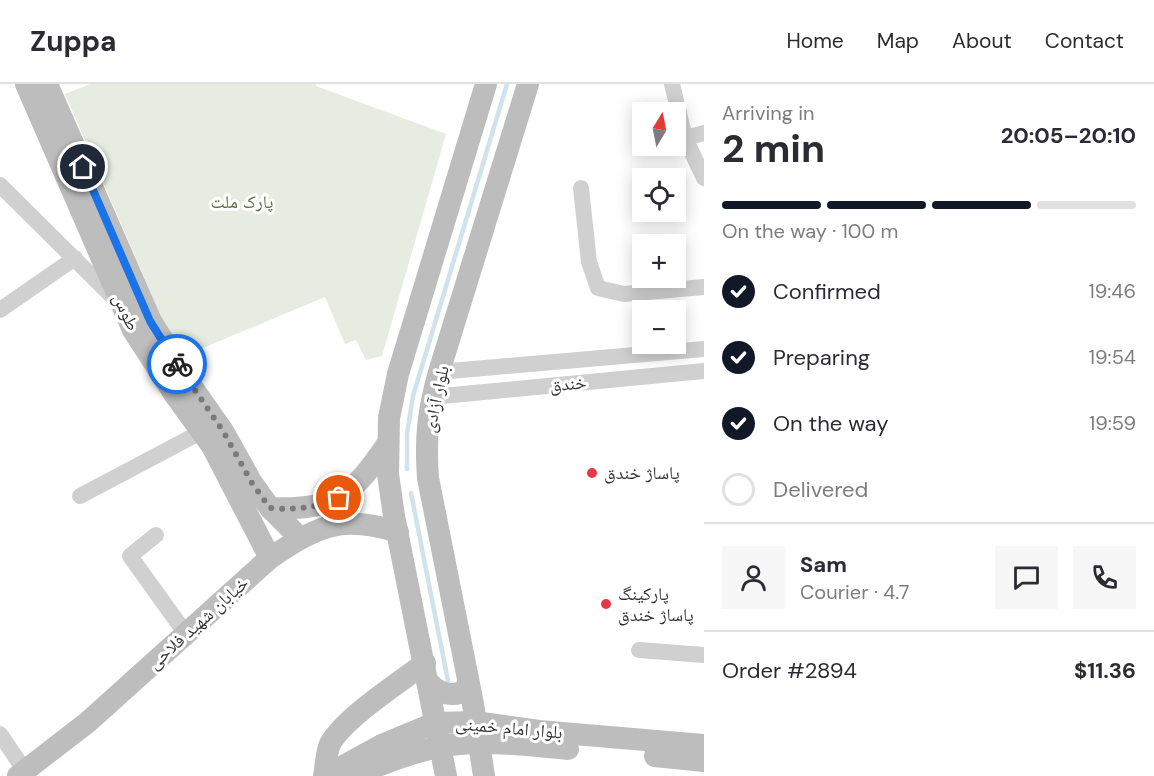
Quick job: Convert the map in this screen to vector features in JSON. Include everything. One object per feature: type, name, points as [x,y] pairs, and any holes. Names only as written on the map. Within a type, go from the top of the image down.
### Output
[{"type":"main road","name":"طوس","points":[[26,84],[133,330],[175,395],[212,446],[270,558]]},
{"type":"main road","name":"طوس","points":[[47,84],[150,321],[223,431],[252,483],[270,508],[300,538]]},
{"type":"main road","points":[[446,776],[388,474],[388,418],[398,374],[486,84]]},
{"type":"main road","name":"بلوار آزادی","points":[[484,776],[468,681],[428,478],[426,453],[428,417],[439,372],[528,84]]},
{"type":"main road","points":[[270,508],[299,510],[321,506],[339,498],[374,465],[388,443]]},
{"type":"main road","name":"خیابان شهید فلاحی","points":[[22,773],[88,722],[270,558],[300,538],[322,527],[352,522],[375,525],[398,532]]},
{"type":"main road","points":[[426,671],[437,691],[461,693],[467,688],[468,681]]},
{"type":"main road","points":[[325,776],[329,747],[337,734],[355,717],[426,671]]},
{"type":"main road","name":"بلوار امام خمینی","points":[[325,776],[382,746],[435,723],[558,748],[704,760]]},
{"type":"main road","name":"بلوار امام خمینی","points":[[356,776],[388,762],[477,733],[539,731],[704,745]]},
{"type":"street","points":[[672,84],[676,102]]},
{"type":"street","points":[[686,138],[704,133]]},
{"type":"street","points":[[686,140],[704,178]]},
{"type":"street","points":[[0,185],[123,307]]},
{"type":"street","points":[[581,188],[588,262],[598,288],[624,294],[704,287]]},
{"type":"street","points":[[0,310],[77,260],[91,262],[102,258]]},
{"type":"street","name":"خندق","points":[[439,372],[704,349]]},
{"type":"street","name":"خندق","points":[[432,397],[704,371]]},
{"type":"street","points":[[80,496],[201,432]]},
{"type":"street","points":[[156,535],[130,556],[186,634]]},
{"type":"street","points":[[639,650],[704,655]]},
{"type":"street","points":[[0,734],[22,773]]},
{"type":"green space","name":"پارک ملت","points":[[90,84],[316,84],[316,86],[446,134],[382,356],[366,360],[356,340],[345,344],[325,297],[179,358],[65,94]]},
{"type":"waterway","points":[[407,469],[407,434],[413,396],[507,84]]},
{"type":"waterway","points":[[411,493],[449,686]]},
{"type":"way so far","points":[[177,364],[223,431],[252,483],[270,508],[299,510],[321,506],[339,498]]},
{"type":"place","name":"پاساژ خندق","points":[[592,473]]},
{"type":"place","name":"پارکینگ پاساژ خندق","points":[[606,604]]},
{"type":"route","points":[[83,167],[150,321],[177,364]]}]
